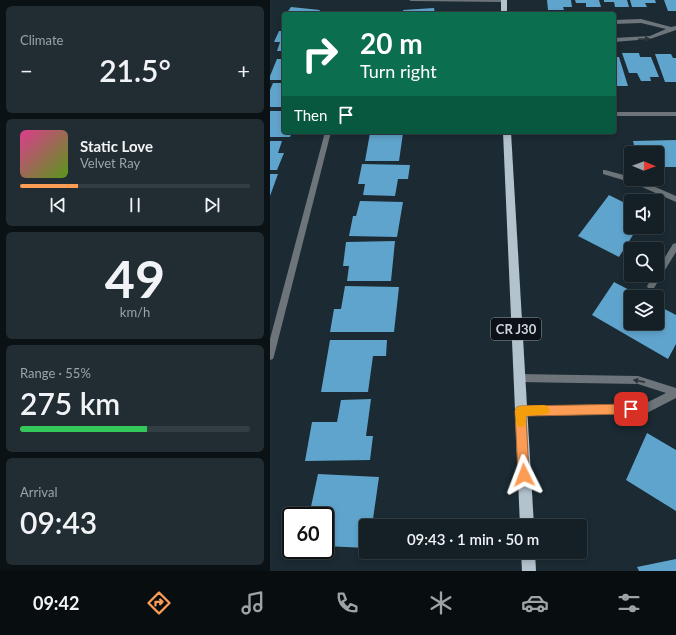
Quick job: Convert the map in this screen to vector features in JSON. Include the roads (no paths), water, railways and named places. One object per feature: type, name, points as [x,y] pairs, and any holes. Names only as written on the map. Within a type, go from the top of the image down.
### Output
[{"type":"main road","points":[[504,0],[504,12]]},
{"type":"main road","name":"CR J30","points":[[507,134],[527,519]]},
{"type":"main road","points":[[528,559],[529,571]]},
{"type":"street","points":[[411,0],[504,0]]},
{"type":"street","points":[[616,22],[641,21],[673,29]]},
{"type":"street","points":[[616,40],[648,39],[660,36],[673,29]]},
{"type":"street","points":[[616,114],[676,114]]},
{"type":"street","points":[[270,356],[327,134]]},
{"type":"street","points":[[605,172],[635,181],[676,199]]},
{"type":"street","points":[[651,286],[676,246]]},
{"type":"street","points":[[519,378],[638,380],[676,393]]},
{"type":"street","points":[[520,411],[645,409],[676,393]]}]
